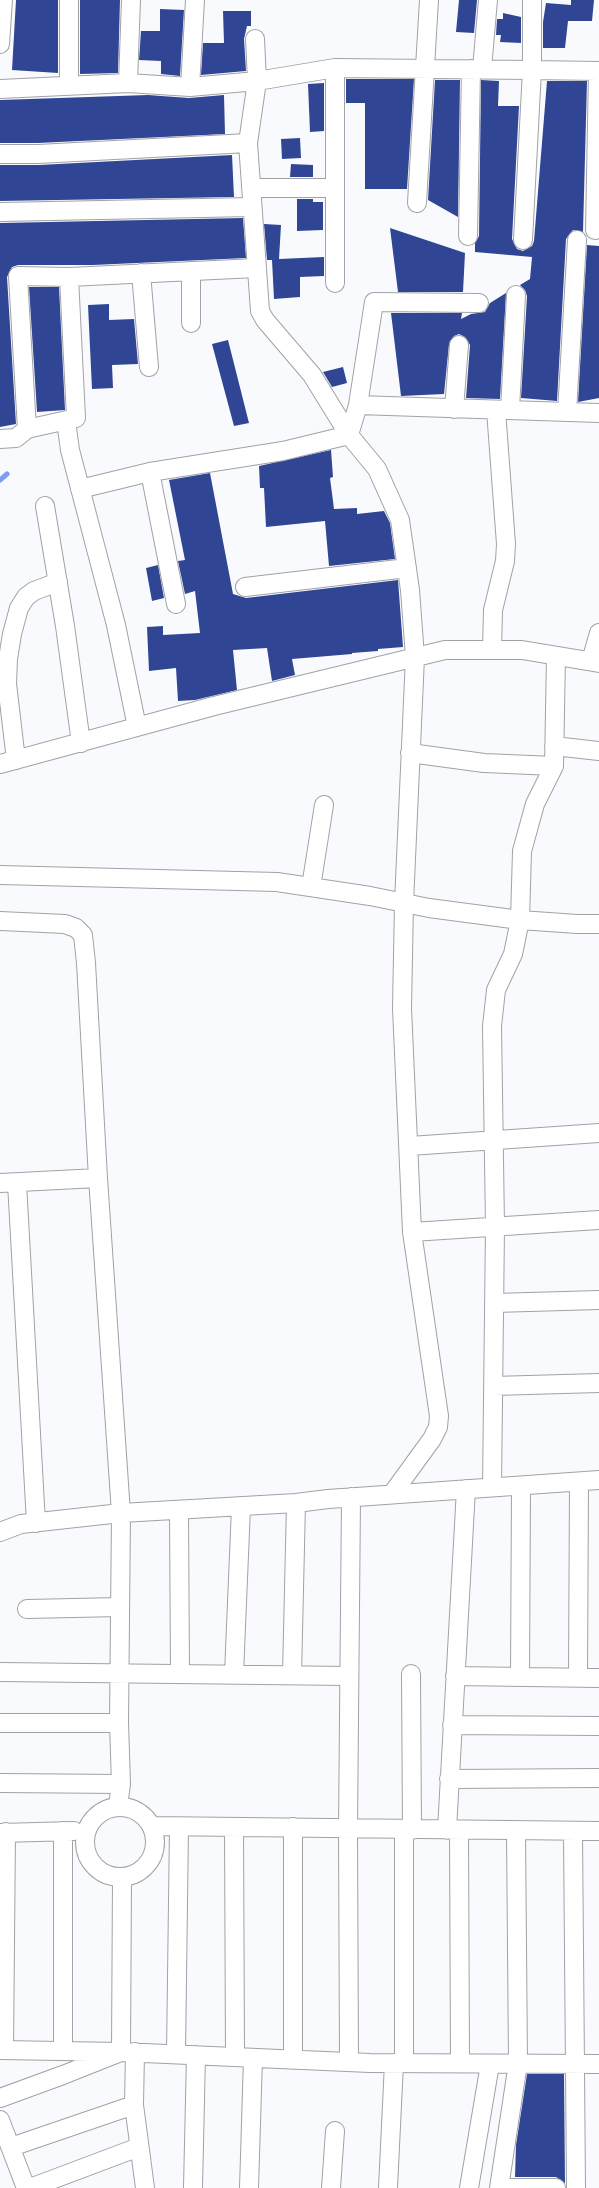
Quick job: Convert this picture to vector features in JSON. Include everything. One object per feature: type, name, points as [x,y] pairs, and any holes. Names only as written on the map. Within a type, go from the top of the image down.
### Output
[{"type":"street","points":[[0,44],[3,0]]},
{"type":"street","points":[[69,0],[69,86]]},
{"type":"street","points":[[128,83],[131,0]]},
{"type":"street","points":[[190,87],[195,0]]},
{"type":"street","points":[[417,203],[424,68],[430,0]]},
{"type":"street","points":[[468,236],[477,69],[488,0]]},
{"type":"street","points":[[523,240],[532,70],[532,0]]},
{"type":"street","points":[[255,39],[257,81],[248,143],[260,311],[264,320],[312,375],[349,435],[377,469],[400,520],[410,590],[414,657],[404,903],[402,1008],[410,1146],[412,1232],[439,1416],[438,1427],[432,1439],[392,1494]]},
{"type":"street","points":[[0,89],[128,83],[190,87],[257,81],[335,68],[599,71],[595,230]]},
{"type":"street","points":[[334,283],[335,68]]},
{"type":"street","points":[[0,154],[38,154],[248,143]]},
{"type":"street","points":[[251,188],[335,188]]},
{"type":"street","points":[[0,212],[252,207]]},
{"type":"street","points":[[567,412],[577,240]]},
{"type":"street","points":[[27,429],[18,276],[68,277],[256,268]]},
{"type":"street","points":[[191,271],[191,323]]},
{"type":"street","points":[[141,273],[149,368]]},
{"type":"street","points":[[0,439],[16,438],[27,429],[76,418],[68,277]]},
{"type":"street","points":[[492,650],[493,610],[504,561],[507,532],[503,410],[516,295]]},
{"type":"street","points":[[349,435],[358,405],[374,302],[479,302]]},
{"type":"street","points":[[454,409],[459,345]]},
{"type":"street","points":[[358,405],[599,413]]},
{"type":"street","points":[[66,421],[70,450],[116,625],[137,727]]},
{"type":"street","points":[[80,489],[150,472],[283,451],[349,435]]},
{"type":"street","points":[[150,472],[176,604]]},
{"type":"street","points":[[45,506],[81,743]]},
{"type":"street","points":[[244,587],[407,568]]},
{"type":"street","points":[[58,582],[34,590],[26,597],[19,608],[8,659],[8,762],[214,706],[445,650],[522,650],[595,662],[599,633]]},
{"type":"street","points":[[492,1488],[495,1227],[492,1026],[496,990],[513,954],[520,920],[522,851],[535,804],[554,766],[556,656]]},
{"type":"street","points":[[554,746],[599,751]]},
{"type":"street","points":[[410,753],[484,763],[554,766]]},
{"type":"street","points":[[312,887],[324,805]]},
{"type":"street","points":[[0,875],[277,882],[520,920],[599,924]]},
{"type":"street","points":[[0,922],[65,924],[76,928],[83,936],[121,1513],[119,1673],[121,1784],[118,1806]]},
{"type":"street","points":[[410,1146],[599,1133]]},
{"type":"street","points":[[36,1522],[8,1183],[98,1178]]},
{"type":"street","points":[[412,1232],[599,1220]]},
{"type":"street","points":[[494,1303],[599,1300]]},
{"type":"street","points":[[493,1386],[599,1383]]},
{"type":"street","points":[[0,1532],[21,1524],[121,1513],[296,1504],[351,1497],[599,1480]]},
{"type":"street","points":[[578,1677],[579,1482]]},
{"type":"street","points":[[520,1677],[521,1486]]},
{"type":"street","points":[[460,2064],[450,1780],[466,1489]]},
{"type":"street","points":[[350,2062],[348,1829],[351,1497]]},
{"type":"street","points":[[292,1675],[296,1504]]},
{"type":"street","points":[[234,1674],[241,1507]]},
{"type":"street","points":[[179,1511],[180,1674]]},
{"type":"street","points":[[27,1609],[120,1607]]},
{"type":"street","points":[[0,1672],[349,1676]]},
{"type":"street","points":[[388,2188],[399,2063],[408,1830],[411,1674]]},
{"type":"street","points":[[455,1676],[599,1678]]},
{"type":"street","points":[[0,1723],[119,1723]]},
{"type":"street","points":[[452,1725],[599,1726]]},
{"type":"street","points":[[450,1780],[599,1778]]},
{"type":"street","points":[[0,1783],[121,1784]]},
{"type":"street","points":[[118,1806],[132,1808],[144,1815],[152,1826],[156,1840],[154,1854],[147,1866],[136,1874],[122,1878],[109,1876],[97,1869],[88,1858],[85,1844],[87,1830],[94,1818],[105,1810],[118,1806]]},
{"type":"street","points":[[152,1826],[599,1831]]},
{"type":"street","points":[[176,2054],[178,1827]]},
{"type":"street","points":[[292,1827],[293,2060]]},
{"type":"street","points":[[234,1828],[235,2057]]},
{"type":"street","points":[[87,1830],[3,1832],[2,2050],[128,2052],[350,2062],[599,2064]]},
{"type":"street","points":[[63,1831],[63,2050]]},
{"type":"street","points":[[516,1831],[518,2063],[499,2188],[556,2188]]},
{"type":"street","points":[[573,1832],[576,2188]]},
{"type":"street","points":[[122,1878],[128,2052],[145,2188]]},
{"type":"street","points":[[0,2098],[128,2052]]},
{"type":"street","points":[[193,2188],[196,2055]]},
{"type":"street","points":[[249,2188],[253,2058]]},
{"type":"street","points":[[469,2188],[490,2064]]},
{"type":"street","points":[[10,2147],[134,2105]]},
{"type":"street","points":[[0,2120],[28,2188],[139,2147]]},
{"type":"street","points":[[331,2188],[336,2131]]},
{"type":"building","points":[[16,0],[58,0],[58,73],[12,70]]},
{"type":"building","points":[[80,0],[120,0],[118,73],[80,74]]},
{"type":"building","points":[[459,0],[477,0],[474,33],[456,32]]},
{"type":"building","points":[[571,0],[594,0],[592,21],[568,21],[565,48],[543,48],[543,22],[546,3],[571,5]]},
{"type":"building","points":[[160,9],[184,10],[180,76],[161,74],[161,61],[139,60],[141,31],[160,31]]},
{"type":"building","points":[[223,11],[251,11],[251,26],[247,26],[244,39],[246,71],[201,75],[203,43],[224,43]]},
{"type":"building","points":[[503,13],[521,17],[521,43],[500,42],[501,35],[496,35],[497,19],[503,19]]},
{"type":"building","points":[[346,79],[414,79],[407,189],[365,189],[365,103],[346,103]]},
{"type":"building","points":[[435,80],[460,80],[458,217],[428,200]]},
{"type":"building","points":[[481,80],[499,81],[498,106],[519,106],[512,239],[517,249],[523,251],[532,246],[534,241],[547,81],[587,81],[583,232],[573,230],[566,239],[557,401],[521,398],[527,296],[525,290],[520,285],[530,279],[532,257],[475,252],[475,243],[479,236]]},
{"type":"building","points":[[324,83],[324,131],[310,132],[308,84]]},
{"type":"building","points":[[148,95],[189,98],[224,95],[225,134],[38,143],[0,143],[0,100]]},
{"type":"building","points":[[300,138],[301,158],[282,159],[281,139]]},
{"type":"building","points":[[232,155],[234,197],[0,201],[0,165],[39,165]]},
{"type":"building","points":[[291,164],[313,165],[313,177],[290,177]]},
{"type":"building","points":[[297,199],[313,199],[313,202],[323,202],[323,230],[297,231]]},
{"type":"building","points":[[243,218],[246,258],[93,265],[18,265],[12,267],[7,277],[16,424],[0,427],[0,223]]},
{"type":"building","points":[[264,224],[281,225],[279,259],[324,257],[324,276],[300,277],[300,297],[274,299],[272,260],[267,260]]},
{"type":"building","points":[[390,228],[465,253],[463,292],[398,292]]},
{"type":"building","points":[[587,245],[599,246],[599,398],[578,402]]},
{"type":"building","points":[[29,287],[59,287],[65,410],[37,412]]},
{"type":"building","points":[[506,293],[500,399],[466,398],[470,345],[465,337],[459,334],[454,336],[449,344],[444,394],[401,396],[391,313],[462,313],[461,319],[471,314],[485,312],[490,303]]},
{"type":"building","points":[[109,304],[109,320],[134,319],[138,364],[112,365],[113,388],[92,389],[88,305]]},
{"type":"building","points":[[228,340],[249,423],[234,426],[212,344]]},
{"type":"building","points":[[343,367],[347,383],[332,387],[323,372]]},
{"type":"building","points":[[331,450],[333,477],[330,478],[334,509],[357,508],[357,514],[384,511],[390,523],[395,559],[329,566],[325,521],[266,527],[264,488],[260,488],[259,466]]},
{"type":"building","points":[[210,473],[233,594],[246,598],[398,580],[403,647],[292,659],[295,675],[272,681],[267,648],[233,650],[237,690],[195,700],[178,701],[176,668],[149,671],[147,627],[163,626],[163,635],[200,633],[195,591],[185,594],[178,561],[185,560],[169,480]]},
{"type":"building","points":[[158,565],[164,598],[152,601],[146,568]]},
{"type":"building","points":[[527,2074],[564,2074],[565,2183],[556,2177],[515,2177],[516,2145]]},
{"type":"waterway","points":[[0,480],[7,474]]}]
